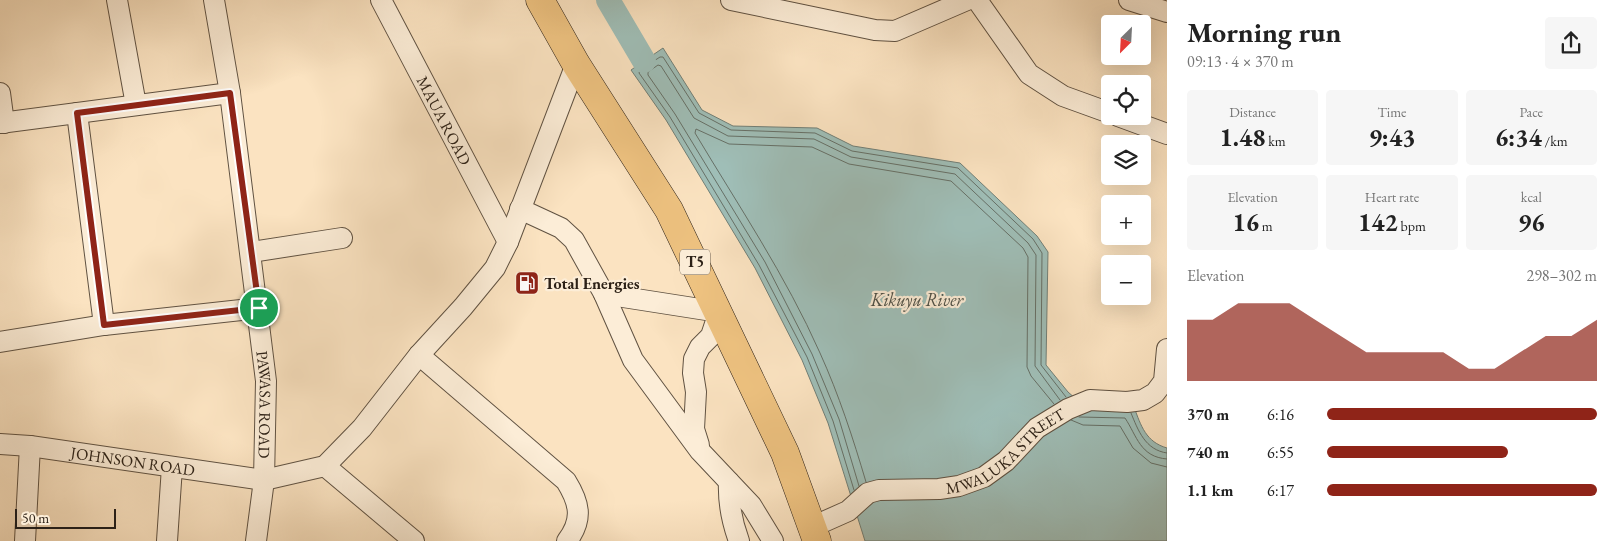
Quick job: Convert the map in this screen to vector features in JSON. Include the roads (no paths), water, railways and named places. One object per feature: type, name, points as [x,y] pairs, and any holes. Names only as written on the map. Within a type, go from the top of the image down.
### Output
[{"type":"highway","name":"T5","points":[[540,0],[576,64],[669,210],[785,453],[815,534]]},
{"type":"street","points":[[117,0],[136,105]]},
{"type":"street","name":"PAWASA ROAD","points":[[214,0],[230,93],[259,308],[266,381],[264,480],[256,541]]},
{"type":"street","name":"MAUA ROAD","points":[[381,0],[508,242]]},
{"type":"street","points":[[731,0],[875,30],[895,31],[967,0]]},
{"type":"street","points":[[977,0],[1029,74],[1063,96],[1101,110]]},
{"type":"street","points":[[1129,0],[1167,12]]},
{"type":"street","points":[[264,480],[325,466],[362,428],[419,355],[463,307],[495,268],[508,242],[576,64]]},
{"type":"street","points":[[0,93],[2,123],[230,93]]},
{"type":"street","points":[[77,113],[104,325]]},
{"type":"street","points":[[1142,125],[1167,134]]},
{"type":"street","points":[[520,209],[568,232],[604,294],[633,360],[700,451],[751,505],[773,541]]},
{"type":"street","points":[[251,252],[342,238]]},
{"type":"street","points":[[604,294],[719,312],[711,336],[700,347],[694,359],[693,373],[696,392],[694,429],[700,451]]},
{"type":"street","points":[[0,342],[104,325],[259,308]]},
{"type":"street","name":"MWALUKA STREET","points":[[815,534],[848,511],[868,492],[879,490],[939,489],[959,486],[984,477],[1006,461],[1037,428],[1068,409],[1090,400],[1128,402],[1143,400],[1155,393],[1164,381],[1167,349]]},
{"type":"street","points":[[419,355],[566,481],[576,498],[579,514],[568,541]]},
{"type":"street","name":"JOHNSON ROAD","points":[[0,444],[30,446],[264,480]]},
{"type":"street","points":[[25,541],[30,446]]},
{"type":"street","points":[[325,466],[414,541]]},
{"type":"street","points":[[167,541],[172,467]]},
{"type":"street","points":[[730,482],[729,496],[733,524],[740,541]]},
{"type":"water","name":"Kikuyu River","points":[[663,48],[702,110],[733,126],[817,128],[853,146],[960,163],[1037,236],[1048,252],[1046,365],[1068,392],[1084,406],[1134,407],[1142,427],[1149,437],[1154,442],[1167,448],[1167,541],[865,541],[828,423],[802,360],[755,268],[666,120],[631,70]]},
{"type":"waterway","points":[[608,0],[644,61]]},
{"type":"place","name":"Total Energies","points":[[527,283]]}]
